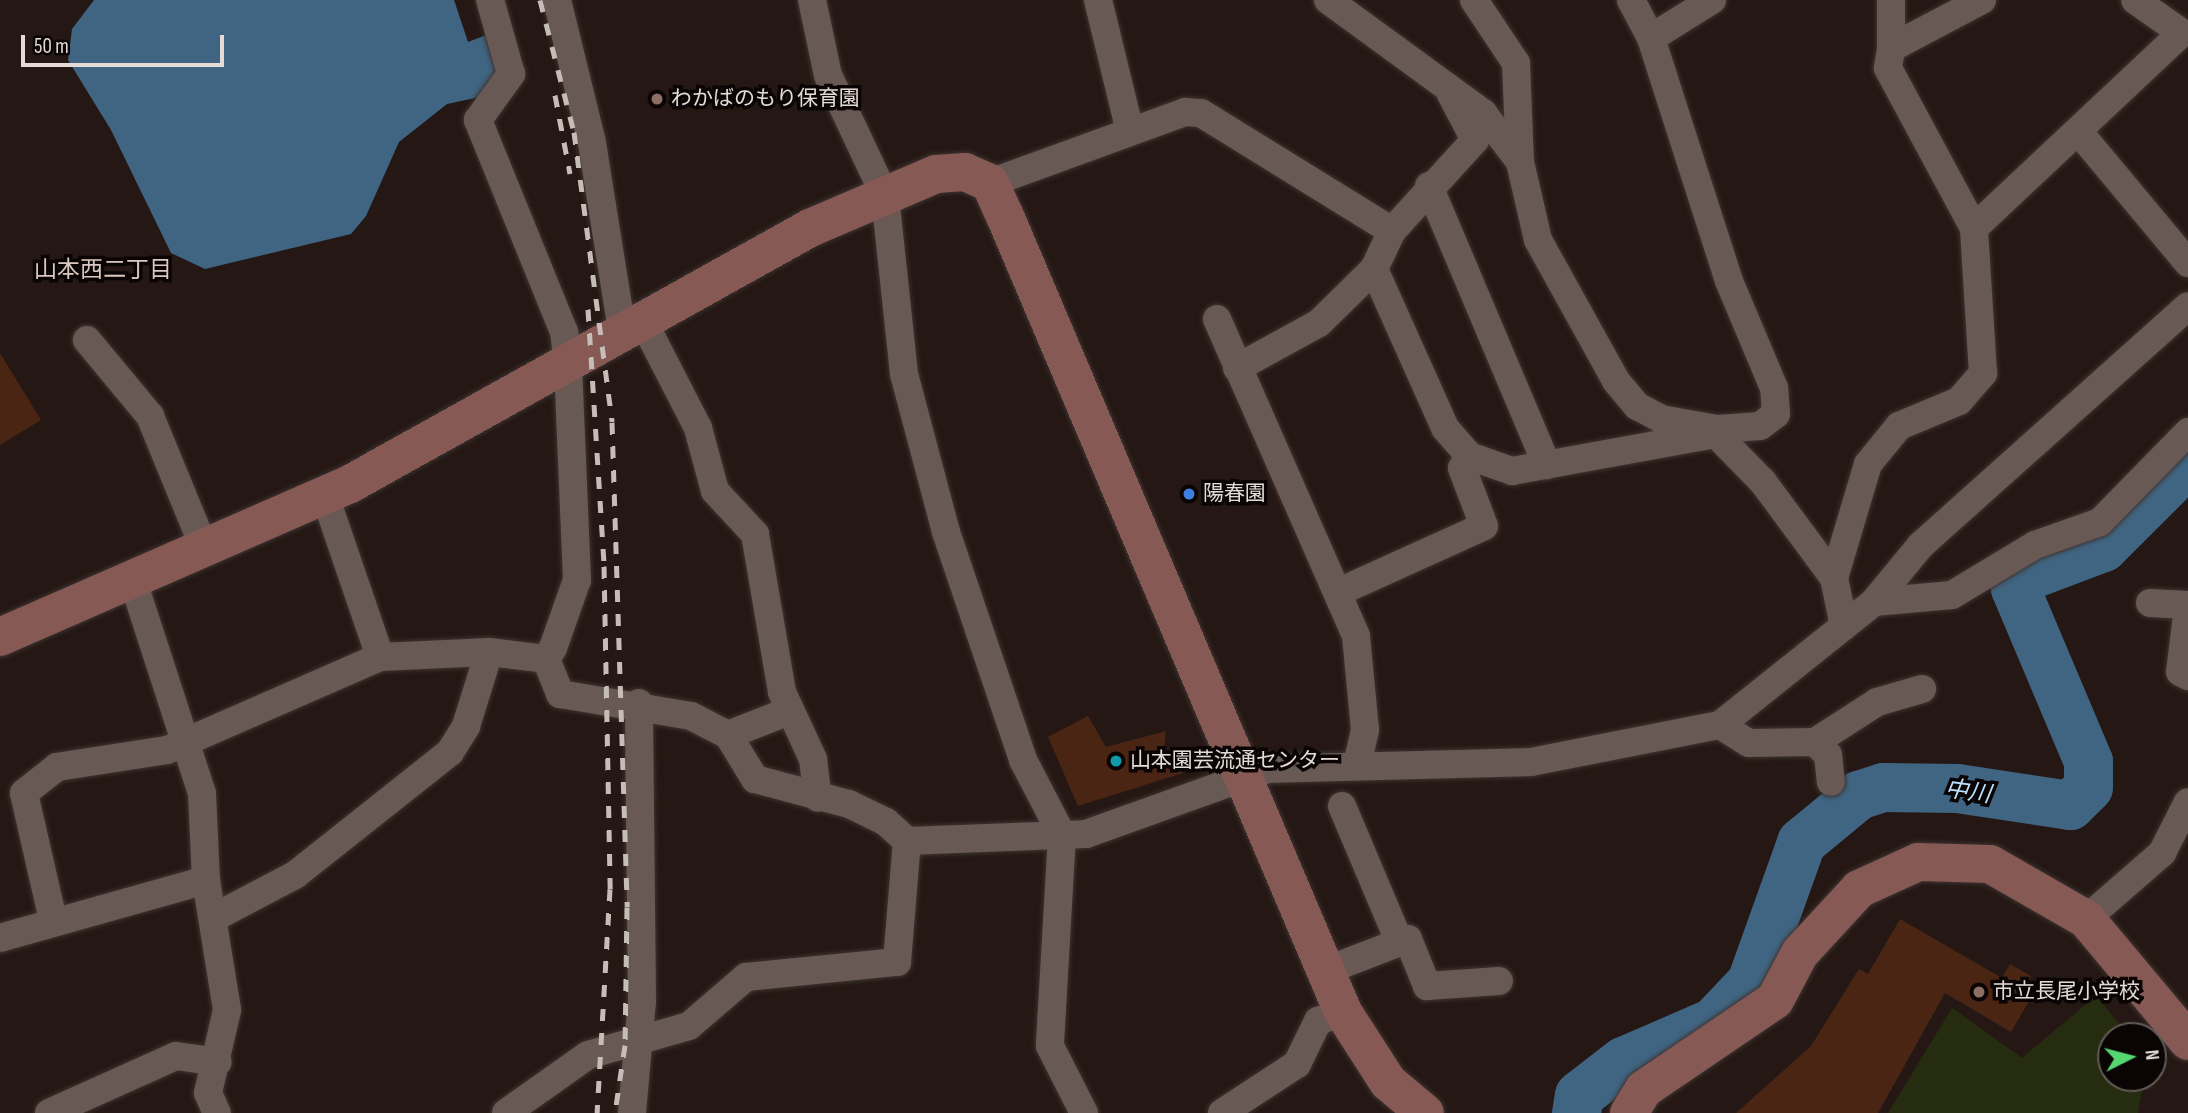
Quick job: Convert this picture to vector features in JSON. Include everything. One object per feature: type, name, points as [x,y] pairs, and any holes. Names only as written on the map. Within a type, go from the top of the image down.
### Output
[{"type":"street","points":[[490,0],[511,74],[478,120],[564,332],[568,368],[578,580],[546,659],[559,694],[639,703],[691,716],[728,735],[755,779],[886,822],[907,841],[1086,834],[1268,769],[1531,762],[1720,725],[1874,602],[1921,545],[2188,306]]},
{"type":"street","points":[[557,0],[632,325],[698,428],[715,491],[755,534],[789,711],[813,759],[818,798]]},
{"type":"street","points":[[812,0],[828,75],[885,196],[901,362],[946,532],[1023,760],[1062,835],[1050,1046],[1084,1113]]},
{"type":"street","points":[[1097,0],[1130,131]]},
{"type":"street","points":[[1328,0],[1483,113],[1520,162]]},
{"type":"street","points":[[1474,0],[1516,63],[1520,162],[1538,240],[1616,381],[1637,406],[1661,419],[1717,431],[1763,482],[1834,578],[1844,626]]},
{"type":"street","points":[[1374,269],[1445,428],[1469,456],[1512,471],[1769,423],[1778,403],[1729,281],[1651,38],[1631,0]]},
{"type":"street","points":[[1651,38],[1712,0]]},
{"type":"street","points":[[1834,578],[1853,499],[1884,438],[1959,401],[1983,373],[1974,228],[1888,68],[1891,48],[1891,0]]},
{"type":"street","points":[[1891,48],[1982,0]]},
{"type":"street","points":[[1974,228],[2185,35],[2135,0]]},
{"type":"street","points":[[1237,368],[1319,323],[1374,269],[1392,231],[1429,186],[1475,141],[1448,89]]},
{"type":"street","points":[[0,637],[325,496],[568,368],[632,325],[810,228],[936,174],[965,173],[990,183],[1185,112],[1201,113],[1392,231]]},
{"type":"street","points":[[2078,131],[2188,262]]},
{"type":"street","points":[[990,183],[1240,777],[1343,1012],[1388,1082],[1425,1113]]},
{"type":"street","points":[[1429,186],[1547,465]]},
{"type":"street","points":[[1217,319],[1237,368],[1341,591],[1363,685],[1357,766]]},
{"type":"street","points":[[87,340],[150,416],[205,550]]},
{"type":"street","points":[[1874,602],[1952,595],[2035,545],[2100,522],[2188,432]]},
{"type":"street","points":[[1341,591],[1484,526],[1462,468],[1469,456]]},
{"type":"street","points":[[325,496],[380,657]]},
{"type":"street","points":[[133,581],[202,793],[206,880],[215,917],[227,1010],[218,1062],[208,1094],[217,1113]]},
{"type":"street","points":[[2150,603],[2188,607],[2180,672],[2188,676]]},
{"type":"street","points":[[53,920],[24,793],[57,767],[187,743],[380,657],[489,652],[546,659]]},
{"type":"street","points":[[215,917],[295,874],[450,752],[466,726],[489,652]]},
{"type":"street","points":[[1720,725],[1749,743],[1815,742],[1877,702],[1922,689]]},
{"type":"street","points":[[632,1113],[638,1043],[639,703]]},
{"type":"street","points":[[728,735],[789,711]]},
{"type":"street","points":[[1815,742],[1828,755],[1831,782]]},
{"type":"street","points":[[2086,919],[2162,853],[2188,802]]},
{"type":"street","points":[[1342,806],[1399,941]]},
{"type":"street","points":[[506,1113],[588,1055],[638,1043],[651,1032],[689,1026],[746,976],[897,962],[907,841]]},
{"type":"street","points":[[1629,1113],[1644,1089],[1775,1000],[1800,953],[1859,889],[1918,862],[1990,864],[2086,919],[2188,1041]]},
{"type":"street","points":[[0,939],[53,920],[206,880]]},
{"type":"street","points":[[1325,971],[1408,939],[1427,986],[1499,981]]},
{"type":"street","points":[[1222,1113],[1297,1063],[1318,1021],[1343,1012]]},
{"type":"street","points":[[49,1113],[177,1056],[218,1062]]},
{"type":"green space","points":[[2096,996],[2118,1022],[2097,1022],[2097,1092],[2142,1092],[2138,1113],[1888,1113],[1952,1008],[2022,1058]]},
{"type":"water","points":[[94,0],[454,0],[468,42],[494,32],[502,65],[480,97],[447,104],[399,142],[366,216],[351,234],[205,269],[171,253],[111,130],[68,60],[72,29]]},
{"type":"building","points":[[0,353],[41,420],[0,445]]},
{"type":"building","name":"山本園芸流通センター","points":[[1088,716],[1106,747],[1166,731],[1164,749],[1183,773],[1078,806],[1048,737]]},
{"type":"building","points":[[1900,919],[2002,978],[2010,964],[2031,976],[2022,990],[2032,996],[2011,1032],[1945,993],[1878,1113],[1736,1113],[1811,1046],[1859,969],[1868,974]]},
{"type":"waterway","name":"中川","points":[[1576,1113],[1579,1095],[1623,1061],[1713,1022],[1751,982],[1801,842],[1858,795],[1883,787],[1957,788],[2070,805],[2088,787],[2088,761],[2015,588],[2026,576],[2103,547],[2188,462]]},
{"type":"railway","points":[[540,0],[574,132],[612,422],[627,907],[625,1045],[615,1113]]},
{"type":"railway","points":[[555,95],[570,174]]},
{"type":"railway","points":[[588,309],[604,566],[610,889],[597,1113]]},
{"type":"place","name":"わかばのもり保育園","points":[[657,99]]},
{"type":"place","name":"陽春園","points":[[1189,494]]},
{"type":"place","name":"山本園芸流通センター","points":[[1116,761]]},
{"type":"place","name":"市立長尾小学校","points":[[1979,992]]},
{"type":"district","name":"山本西二丁目","points":[[103,270]]}]
